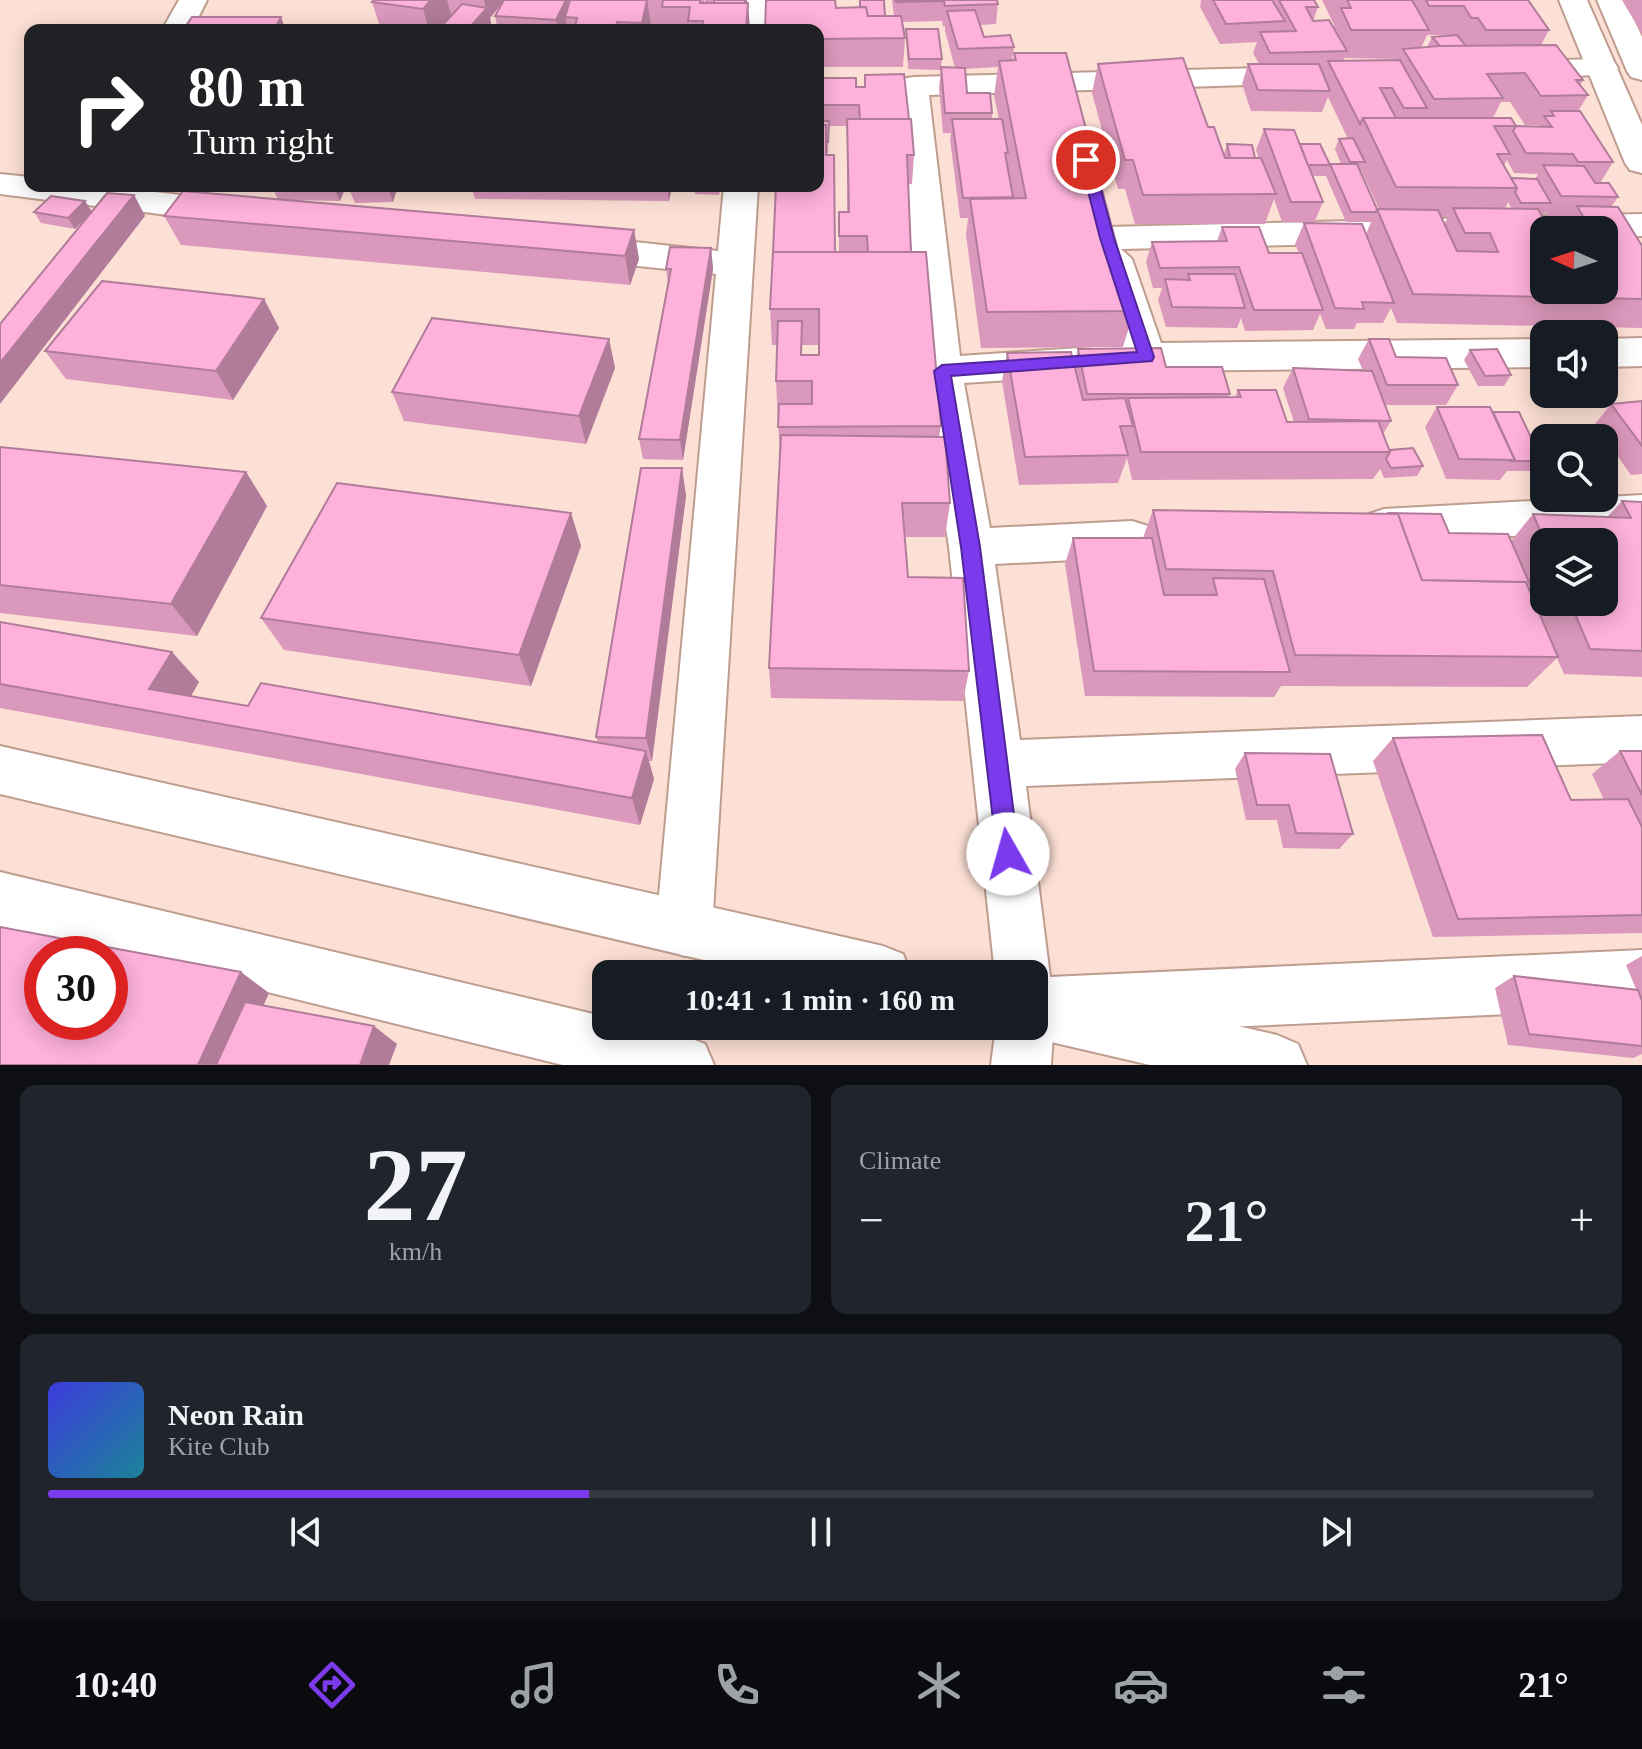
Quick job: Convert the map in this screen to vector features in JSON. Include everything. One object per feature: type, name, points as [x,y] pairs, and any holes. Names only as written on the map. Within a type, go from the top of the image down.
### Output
[{"type":"street","points":[[180,24],[193,0]]},
{"type":"street","points":[[753,24],[755,0]]},
{"type":"street","points":[[1573,0],[1642,163]]},
{"type":"street","points":[[1611,0],[1642,71]]},
{"type":"street","points":[[1477,71],[1603,68]]},
{"type":"street","points":[[1021,960],[971,547],[897,86],[1070,97],[1335,75]]},
{"type":"street","points":[[1,186],[24,188]]},
{"type":"street","points":[[92,192],[262,215]]},
{"type":"street","points":[[684,928],[741,192]]},
{"type":"street","points":[[1146,357],[1103,224],[1642,225]]},
{"type":"street","points":[[546,245],[735,264]]},
{"type":"street","points":[[1618,353],[1642,352]]},
{"type":"street","points":[[942,371],[1146,357],[1530,353]]},
{"type":"street","points":[[1345,528],[1642,512]]},
{"type":"street","points":[[971,547],[1174,537]]},
{"type":"street","points":[[997,764],[1642,739]]},
{"type":"street","points":[[0,770],[822,960]]},
{"type":"street","points":[[0,899],[684,1065]]},
{"type":"street","points":[[1048,1007],[1642,979]]},
{"type":"street","points":[[1048,1011],[1277,1065]]},
{"type":"street","points":[[1021,1065],[1024,1040]]},
{"type":"building","points":[[431,0],[423,9],[372,2]]},
{"type":"building","points":[[504,0],[566,0],[556,20],[495,16]]},
{"type":"building","points":[[570,0],[647,0],[642,23],[576,24],[577,18],[565,17]]},
{"type":"building","points":[[663,0],[748,3],[746,24],[703,24],[703,21],[688,21],[690,7],[662,7]]},
{"type":"building","points":[[714,0],[745,0],[745,3],[714,3]]},
{"type":"building","points":[[766,0],[835,0],[836,8],[866,7],[868,16],[901,16],[905,38],[824,39],[824,24],[765,24]]},
{"type":"building","points":[[860,0],[884,0],[885,16],[868,16],[866,7],[860,7]]},
{"type":"building","points":[[895,0],[997,0],[998,4],[945,6],[944,1]]},
{"type":"building","points":[[1213,0],[1272,0],[1285,21],[1226,24]]},
{"type":"building","points":[[1279,0],[1314,0],[1318,7],[1306,7],[1313,21],[1329,20],[1347,51],[1270,53],[1260,32],[1296,31]]},
{"type":"building","points":[[1347,0],[1412,0],[1429,30],[1351,30],[1341,8],[1351,8]]},
{"type":"building","points":[[1426,0],[1528,0],[1549,30],[1486,30],[1478,18],[1471,18],[1464,6],[1429,6]]},
{"type":"building","points":[[462,4],[487,8],[473,24],[444,24]]},
{"type":"building","points":[[975,10],[984,37],[1010,35],[1014,47],[958,49],[947,11]]},
{"type":"building","points":[[192,17],[281,17],[277,24],[187,24]]},
{"type":"building","points":[[906,29],[938,29],[942,59],[909,59]]},
{"type":"building","points":[[1457,35],[1466,46],[1440,46],[1432,37]]},
{"type":"building","points":[[1556,45],[1583,80],[1576,80],[1588,95],[1541,96],[1525,73],[1487,74],[1503,98],[1434,99],[1403,49],[1439,46]]},
{"type":"building","points":[[1014,53],[1066,53],[1134,311],[987,312],[970,199],[1026,198],[999,61],[1016,60]]},
{"type":"building","points":[[1183,58],[1208,127],[1214,127],[1225,158],[1261,158],[1276,194],[1143,195],[1133,160],[1125,160],[1098,64]]},
{"type":"building","points":[[1400,60],[1427,108],[1404,108],[1392,88],[1380,88],[1396,118],[1363,118],[1360,124],[1328,61]]},
{"type":"building","points":[[1248,64],[1319,64],[1330,91],[1258,90]]},
{"type":"building","points":[[941,67],[965,68],[967,93],[990,93],[992,113],[945,113]]},
{"type":"building","points":[[904,74],[909,119],[860,119],[859,105],[824,105],[824,78],[856,78],[856,87],[865,87],[865,75]]},
{"type":"building","points":[[1551,111],[1580,111],[1613,162],[1578,162],[1573,154],[1526,153],[1513,131],[1516,126],[1552,127],[1544,116],[1554,116]]},
{"type":"building","points":[[1363,118],[1511,118],[1516,126],[1494,126],[1510,154],[1497,154],[1517,188],[1396,187]]},
{"type":"building","points":[[847,119],[911,119],[914,155],[907,155],[911,252],[868,252],[867,236],[839,236],[839,212],[849,212]]},
{"type":"building","points":[[952,119],[1002,119],[1013,197],[963,198]]},
{"type":"building","points":[[824,121],[829,121],[828,142],[826,142]]},
{"type":"building","points":[[826,125],[826,155],[834,155],[835,252],[773,252],[776,192],[824,192]]},
{"type":"building","points":[[1264,129],[1294,130],[1323,202],[1291,202]]},
{"type":"building","points":[[1353,138],[1365,162],[1350,162],[1339,139]]},
{"type":"building","points":[[1227,144],[1252,145],[1255,158],[1230,158]]},
{"type":"building","points":[[1300,144],[1320,144],[1330,165],[1308,165]]},
{"type":"building","points":[[1330,164],[1357,164],[1376,212],[1351,212]]},
{"type":"building","points":[[1543,165],[1584,166],[1595,183],[1609,183],[1618,197],[1561,196]]},
{"type":"building","points":[[1511,178],[1537,179],[1551,203],[1521,203]]},
{"type":"building","points":[[182,192],[195,192],[634,230],[625,256],[164,216]]},
{"type":"building","points":[[107,193],[134,195],[0,363],[0,324]]},
{"type":"building","points":[[51,196],[85,201],[68,218],[34,212]]},
{"type":"building","points":[[1577,206],[1618,207],[1642,246],[1642,299],[1618,298],[1618,216],[1583,216]]},
{"type":"building","points":[[1453,208],[1538,209],[1542,216],[1530,216],[1530,297],[1413,294],[1377,209],[1438,210],[1457,251],[1498,252],[1490,233],[1465,233]]},
{"type":"building","points":[[1304,223],[1362,224],[1394,303],[1362,302],[1364,309],[1335,308]]},
{"type":"building","points":[[1222,227],[1259,227],[1269,253],[1302,253],[1323,310],[1254,310],[1239,267],[1160,268],[1152,242],[1227,241]]},
{"type":"building","points":[[670,247],[711,248],[680,440],[639,439],[671,269],[666,269]]},
{"type":"building","points":[[773,252],[926,252],[941,426],[778,427],[779,404],[812,404],[812,381],[776,381],[778,321],[802,321],[801,355],[819,355],[819,309],[770,309]]},
{"type":"building","points":[[1188,274],[1235,274],[1245,308],[1172,307],[1165,279],[1190,280]]},
{"type":"building","points":[[102,281],[264,299],[216,371],[45,351]]},
{"type":"building","points":[[432,318],[609,339],[579,416],[392,392]]},
{"type":"building","points":[[1369,339],[1389,339],[1396,357],[1446,358],[1458,385],[1387,385]]},
{"type":"building","points":[[1161,348],[1166,367],[1222,367],[1230,394],[1087,394],[1078,349]]},
{"type":"building","points":[[1497,349],[1511,375],[1485,376],[1470,350]]},
{"type":"building","points":[[1071,352],[1083,400],[1125,398],[1133,426],[1120,426],[1128,455],[1025,457],[1007,353]]},
{"type":"building","points":[[1293,368],[1372,371],[1391,421],[1309,419]]},
{"type":"building","points":[[1238,390],[1276,390],[1287,422],[1378,421],[1390,452],[1141,452],[1128,398],[1241,397]]},
{"type":"building","points":[[1642,401],[1642,446],[1614,408],[1618,408],[1618,403]]},
{"type":"building","points":[[1437,407],[1490,407],[1515,460],[1459,459]]},
{"type":"building","points":[[1493,412],[1519,412],[1530,435],[1530,461],[1509,461],[1515,460]]},
{"type":"building","points":[[781,435],[945,437],[950,503],[902,503],[908,577],[963,578],[969,671],[769,668]]},
{"type":"building","points":[[0,447],[246,472],[171,604],[0,585]]},
{"type":"building","points":[[1413,448],[1423,466],[1391,468],[1386,459],[1390,450]]},
{"type":"building","points":[[641,468],[682,468],[646,738],[596,737]]},
{"type":"building","points":[[337,483],[571,513],[519,655],[261,618]]},
{"type":"building","points":[[1622,501],[1642,502],[1642,651],[1590,649],[1576,616],[1618,616],[1618,528],[1539,528],[1533,514],[1631,518]]},
{"type":"building","points":[[1153,510],[1398,514],[1422,580],[1526,582],[1530,591],[1530,616],[1541,616],[1558,657],[1295,655],[1273,571],[1166,569]]},
{"type":"building","points":[[1387,513],[1441,514],[1449,533],[1508,534],[1530,584],[1530,591],[1526,582],[1422,580],[1398,514]]},
{"type":"building","points":[[1073,538],[1152,538],[1164,595],[1217,595],[1213,578],[1264,579],[1290,672],[1094,671]]},
{"type":"building","points":[[0,622],[172,652],[149,689],[248,706],[261,683],[646,751],[632,798],[0,684]]},
{"type":"building","points":[[1542,735],[1571,800],[1628,799],[1642,827],[1642,915],[1458,919],[1393,738]]},
{"type":"building","points":[[1620,751],[1642,751],[1642,795]]},
{"type":"building","points":[[1245,753],[1330,754],[1353,834],[1296,833],[1289,805],[1257,805]]},
{"type":"building","points":[[0,927],[48,936],[24,936],[24,1040],[128,1040],[128,951],[241,972],[198,1065],[0,1065]]},
{"type":"building","points":[[1514,976],[1638,990],[1642,1001],[1642,1046],[1529,1034]]},
{"type":"building","points":[[245,1002],[374,1026],[360,1065],[216,1065]]},
{"type":"route","points":[[1008,854],[971,547],[942,371],[1146,357],[1107,238],[1086,160]]}]
